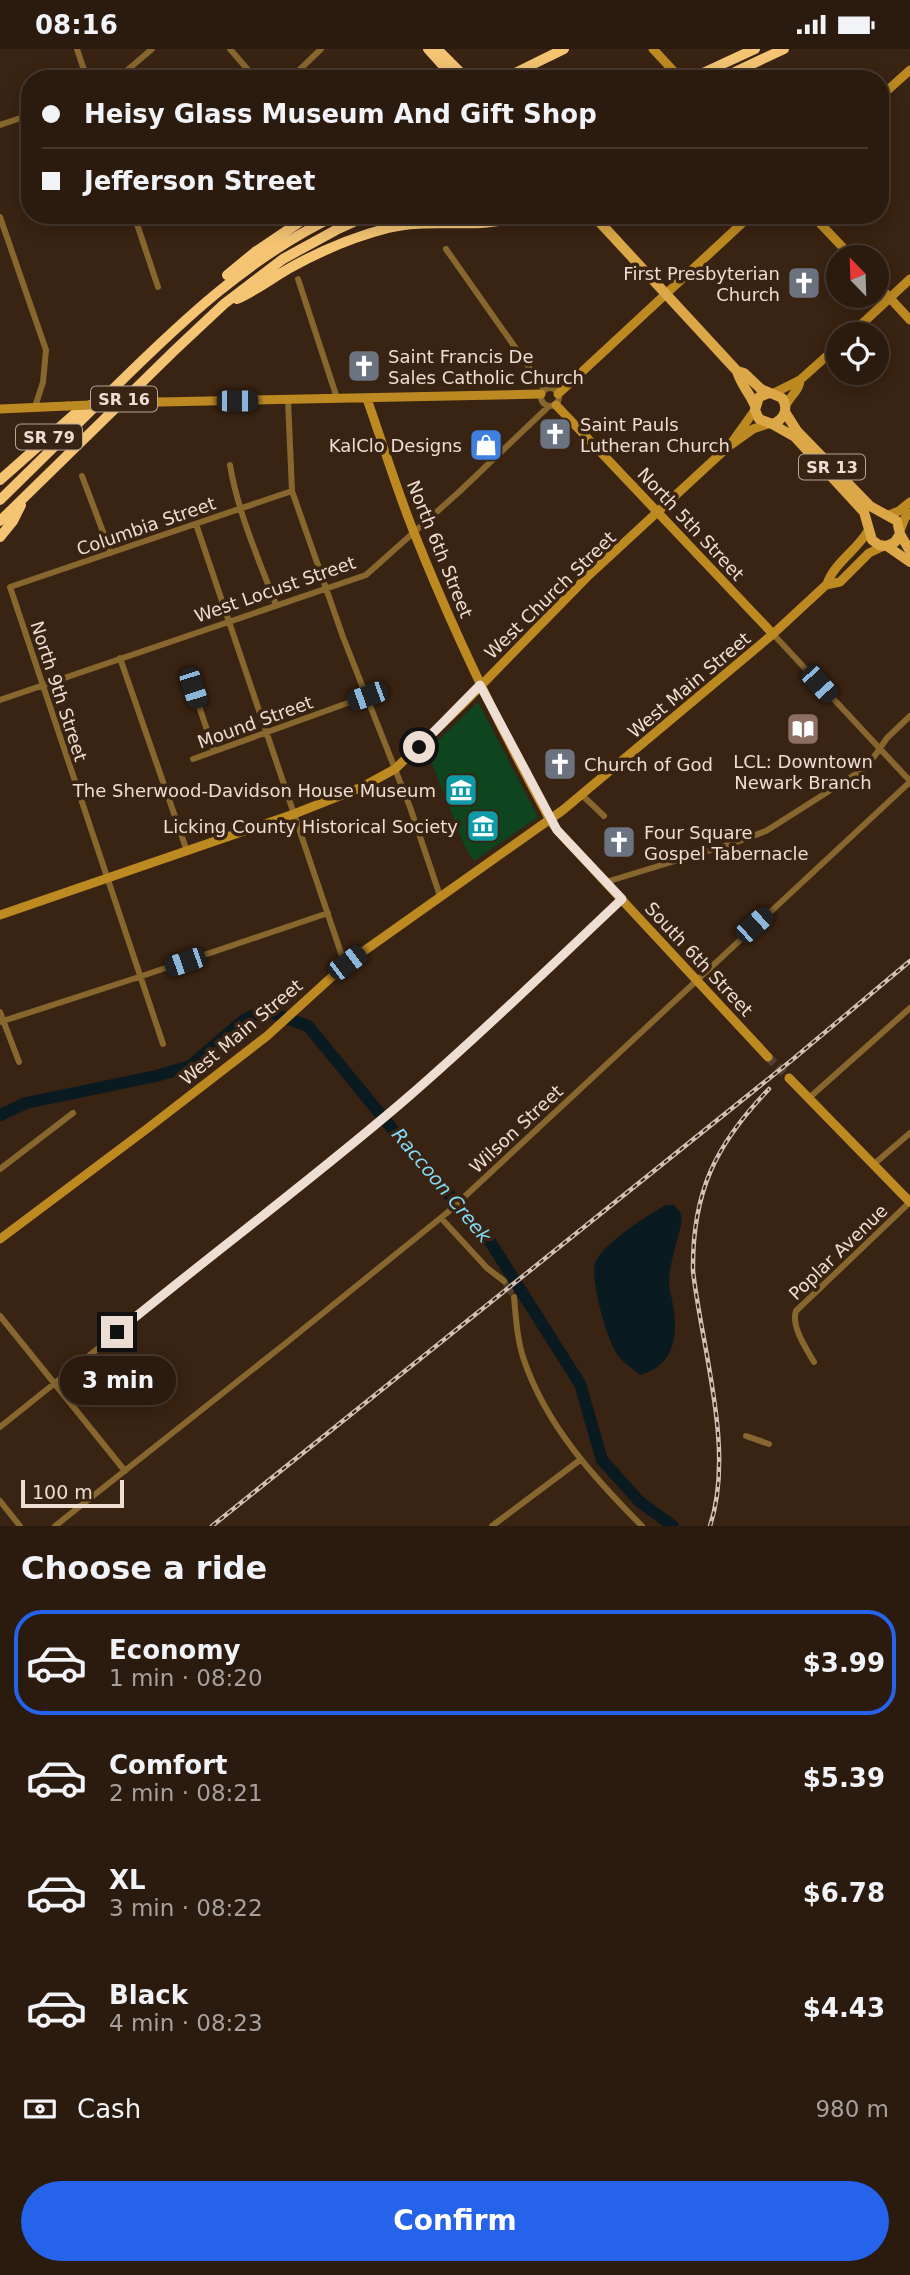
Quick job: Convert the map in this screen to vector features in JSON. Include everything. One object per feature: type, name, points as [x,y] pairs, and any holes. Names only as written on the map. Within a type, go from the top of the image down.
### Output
[{"type":"highway","points":[[428,49],[447,70]]},
{"type":"highway","points":[[437,49],[458,70]]},
{"type":"highway","points":[[521,70],[564,49]]},
{"type":"highway","points":[[710,70],[755,49]]},
{"type":"highway","points":[[740,70],[784,49]]},
{"type":"highway","points":[[749,70],[754,64]]},
{"type":"highway","points":[[198,307],[208,290],[255,252],[297,224]]},
{"type":"highway","name":"SR 16","points":[[0,500],[198,307],[247,268],[281,245],[320,224]]},
{"type":"highway","name":"SR 16","points":[[0,521],[184,340],[225,304],[283,259],[349,224]]},
{"type":"highway","points":[[225,304],[254,291],[313,256],[354,238],[408,224]]},
{"type":"highway","name":"SR 79","points":[[0,480],[78,411],[102,400]]},
{"type":"highway","points":[[0,537],[13,521],[25,496]]},
{"type":"main road","points":[[601,224],[737,370],[761,389],[782,398],[785,409],[782,418],[770,424],[759,419],[749,391],[738,377],[737,370]]},
{"type":"main road","points":[[755,408],[760,397],[771,393]]},
{"type":"main road","name":"SR 13","points":[[785,409],[797,431],[842,478],[870,506],[888,515]]},
{"type":"main road","name":"SR 13","points":[[770,424],[795,437],[864,512],[868,530]]},
{"type":"main road","points":[[910,551],[897,521],[888,515],[874,518],[868,530],[872,540],[910,562]]},
{"type":"main road","points":[[886,546],[895,542],[900,532]]},
{"type":"street","points":[[77,49],[85,70]]},
{"type":"street","points":[[128,70],[152,49]]},
{"type":"street","points":[[230,49],[248,70]]},
{"type":"street","points":[[299,70],[321,49]]},
{"type":"street","points":[[653,49],[673,70]]},
{"type":"street","points":[[889,89],[906,73],[910,84]]},
{"type":"street","points":[[0,125],[21,118]]},
{"type":"street","points":[[0,217],[46,349],[43,382],[36,407]]},
{"type":"street","points":[[137,224],[158,287]]},
{"type":"street","points":[[558,394],[742,224]]},
{"type":"street","points":[[821,224],[841,245]]},
{"type":"street","points":[[0,409],[543,392],[552,388],[560,400],[552,406],[542,399],[543,392],[446,249]]},
{"type":"street","points":[[298,279],[337,398]]},
{"type":"street","points":[[863,322],[910,279]]},
{"type":"street","points":[[890,298],[910,320]]},
{"type":"street","points":[[771,393],[800,380],[826,357]]},
{"type":"street","points":[[785,409],[789,398],[800,386],[800,380]]},
{"type":"street","name":"North 6th Street","points":[[367,398],[414,534],[480,685],[550,820]]},
{"type":"street","points":[[288,400],[292,491],[326,588],[396,769],[440,896]]},
{"type":"street","name":"North 5th Street","points":[[552,406],[773,634]]},
{"type":"street","name":"West Locust Street","points":[[0,700],[366,575],[552,406]]},
{"type":"street","name":"West Church Street","points":[[730,445],[755,408]]},
{"type":"street","name":"West Church Street","points":[[0,915],[294,814],[362,787],[396,769],[587,577],[657,512],[730,445],[753,429],[770,424]]},
{"type":"street","points":[[230,465],[241,509],[276,605]]},
{"type":"street","points":[[82,476],[111,553]]},
{"type":"street","name":"Columbia Street","points":[[10,587],[292,491]]},
{"type":"street","points":[[888,515],[899,511],[910,502]]},
{"type":"street","points":[[900,532],[910,513]]},
{"type":"street","points":[[196,524],[341,953],[347,963]]},
{"type":"street","points":[[827,585],[830,577],[868,530]]},
{"type":"street","points":[[827,585],[840,582],[869,553],[886,546]]},
{"type":"street","name":"West Main Street","points":[[0,1239],[267,1036],[347,963],[582,795],[827,585]]},
{"type":"street","name":"North 9th Street","points":[[10,587],[163,1044]]},
{"type":"street","points":[[773,634],[910,781]]},
{"type":"street","points":[[120,658],[187,852]]},
{"type":"street","points":[[193,688],[214,751]]},
{"type":"street","name":"Mound Street","points":[[193,759],[367,696]]},
{"type":"street","points":[[606,882],[759,835],[867,767],[887,738],[910,716]]},
{"type":"street","name":"Wilson Street","points":[[55,1526],[448,1212],[910,781]]},
{"type":"street","points":[[582,795],[604,816]]},
{"type":"street","name":"South 6th Street","points":[[550,820],[768,1057]]},
{"type":"street","points":[[0,1427],[367,1132],[484,1030],[622,899]]},
{"type":"street","points":[[2,1021],[328,913]]},
{"type":"street","points":[[809,1098],[910,1008]]},
{"type":"street","points":[[0,1012],[19,1062]]},
{"type":"street","points":[[789,1078],[910,1202]]},
{"type":"street","points":[[0,1169],[73,1113]]},
{"type":"street","points":[[874,1164],[910,1133]]},
{"type":"street","name":"Poplar Avenue","points":[[814,1362],[796,1327],[796,1311],[910,1202]]},
{"type":"street","points":[[440,1218],[479,1261],[504,1281]]},
{"type":"street","points":[[514,1297],[518,1338],[531,1380],[580,1460],[642,1526]]},
{"type":"street","points":[[0,1316],[125,1471]]},
{"type":"street","points":[[746,1436],[769,1444]]},
{"type":"street","points":[[492,1526],[501,1523],[580,1460]]},
{"type":"street","points":[[0,1501],[20,1526]]},
{"type":"green space","points":[[478,702],[538,817],[474,861],[465,847],[427,751]]},
{"type":"shaded area","points":[[666,1205],[674,1205],[682,1220],[669,1276],[674,1335],[668,1356],[652,1371],[640,1375],[619,1357],[610,1339],[597,1297],[595,1263],[616,1239]]},
{"type":"waterway","name":"Raccoon Creek","points":[[0,1115],[26,1103],[156,1076],[190,1066],[244,1020],[264,1010],[308,1026],[491,1243],[580,1384],[602,1460],[640,1502],[673,1526]]},
{"type":"tunnel","points":[[768,1057],[789,1078]]},
{"type":"tunnel","points":[[504,1281],[514,1297]]},
{"type":"railway","points":[[212,1526],[792,1060],[910,961]]},
{"type":"railway","points":[[710,1526],[717,1496],[718,1433],[693,1271],[697,1218],[702,1194],[721,1151],[734,1130],[769,1089]]},
{"type":"place","name":"First Presbyterian Church","points":[[804,283]]},
{"type":"place","name":"Saint Francis De Sales Catholic Church","points":[[364,366]]},
{"type":"place","name":"Saint Pauls Lutheran Church","points":[[555,434]]},
{"type":"place","name":"KalClo Designs","points":[[486,445]]},
{"type":"place","name":"LCL: Downtown Newark Branch","points":[[803,729]]},
{"type":"place","name":"Church of God","points":[[560,764]]},
{"type":"place","name":"The Sherwood-Davidson House Museum","points":[[461,790]]},
{"type":"place","name":"Licking County Historical Society","points":[[483,826]]},
{"type":"place","name":"Four Square Gospel Tabernacle","points":[[619,842]]},
{"type":"route","points":[[117,1332],[408,1097],[484,1030],[622,899],[550,820],[480,685],[419,747]]}]
